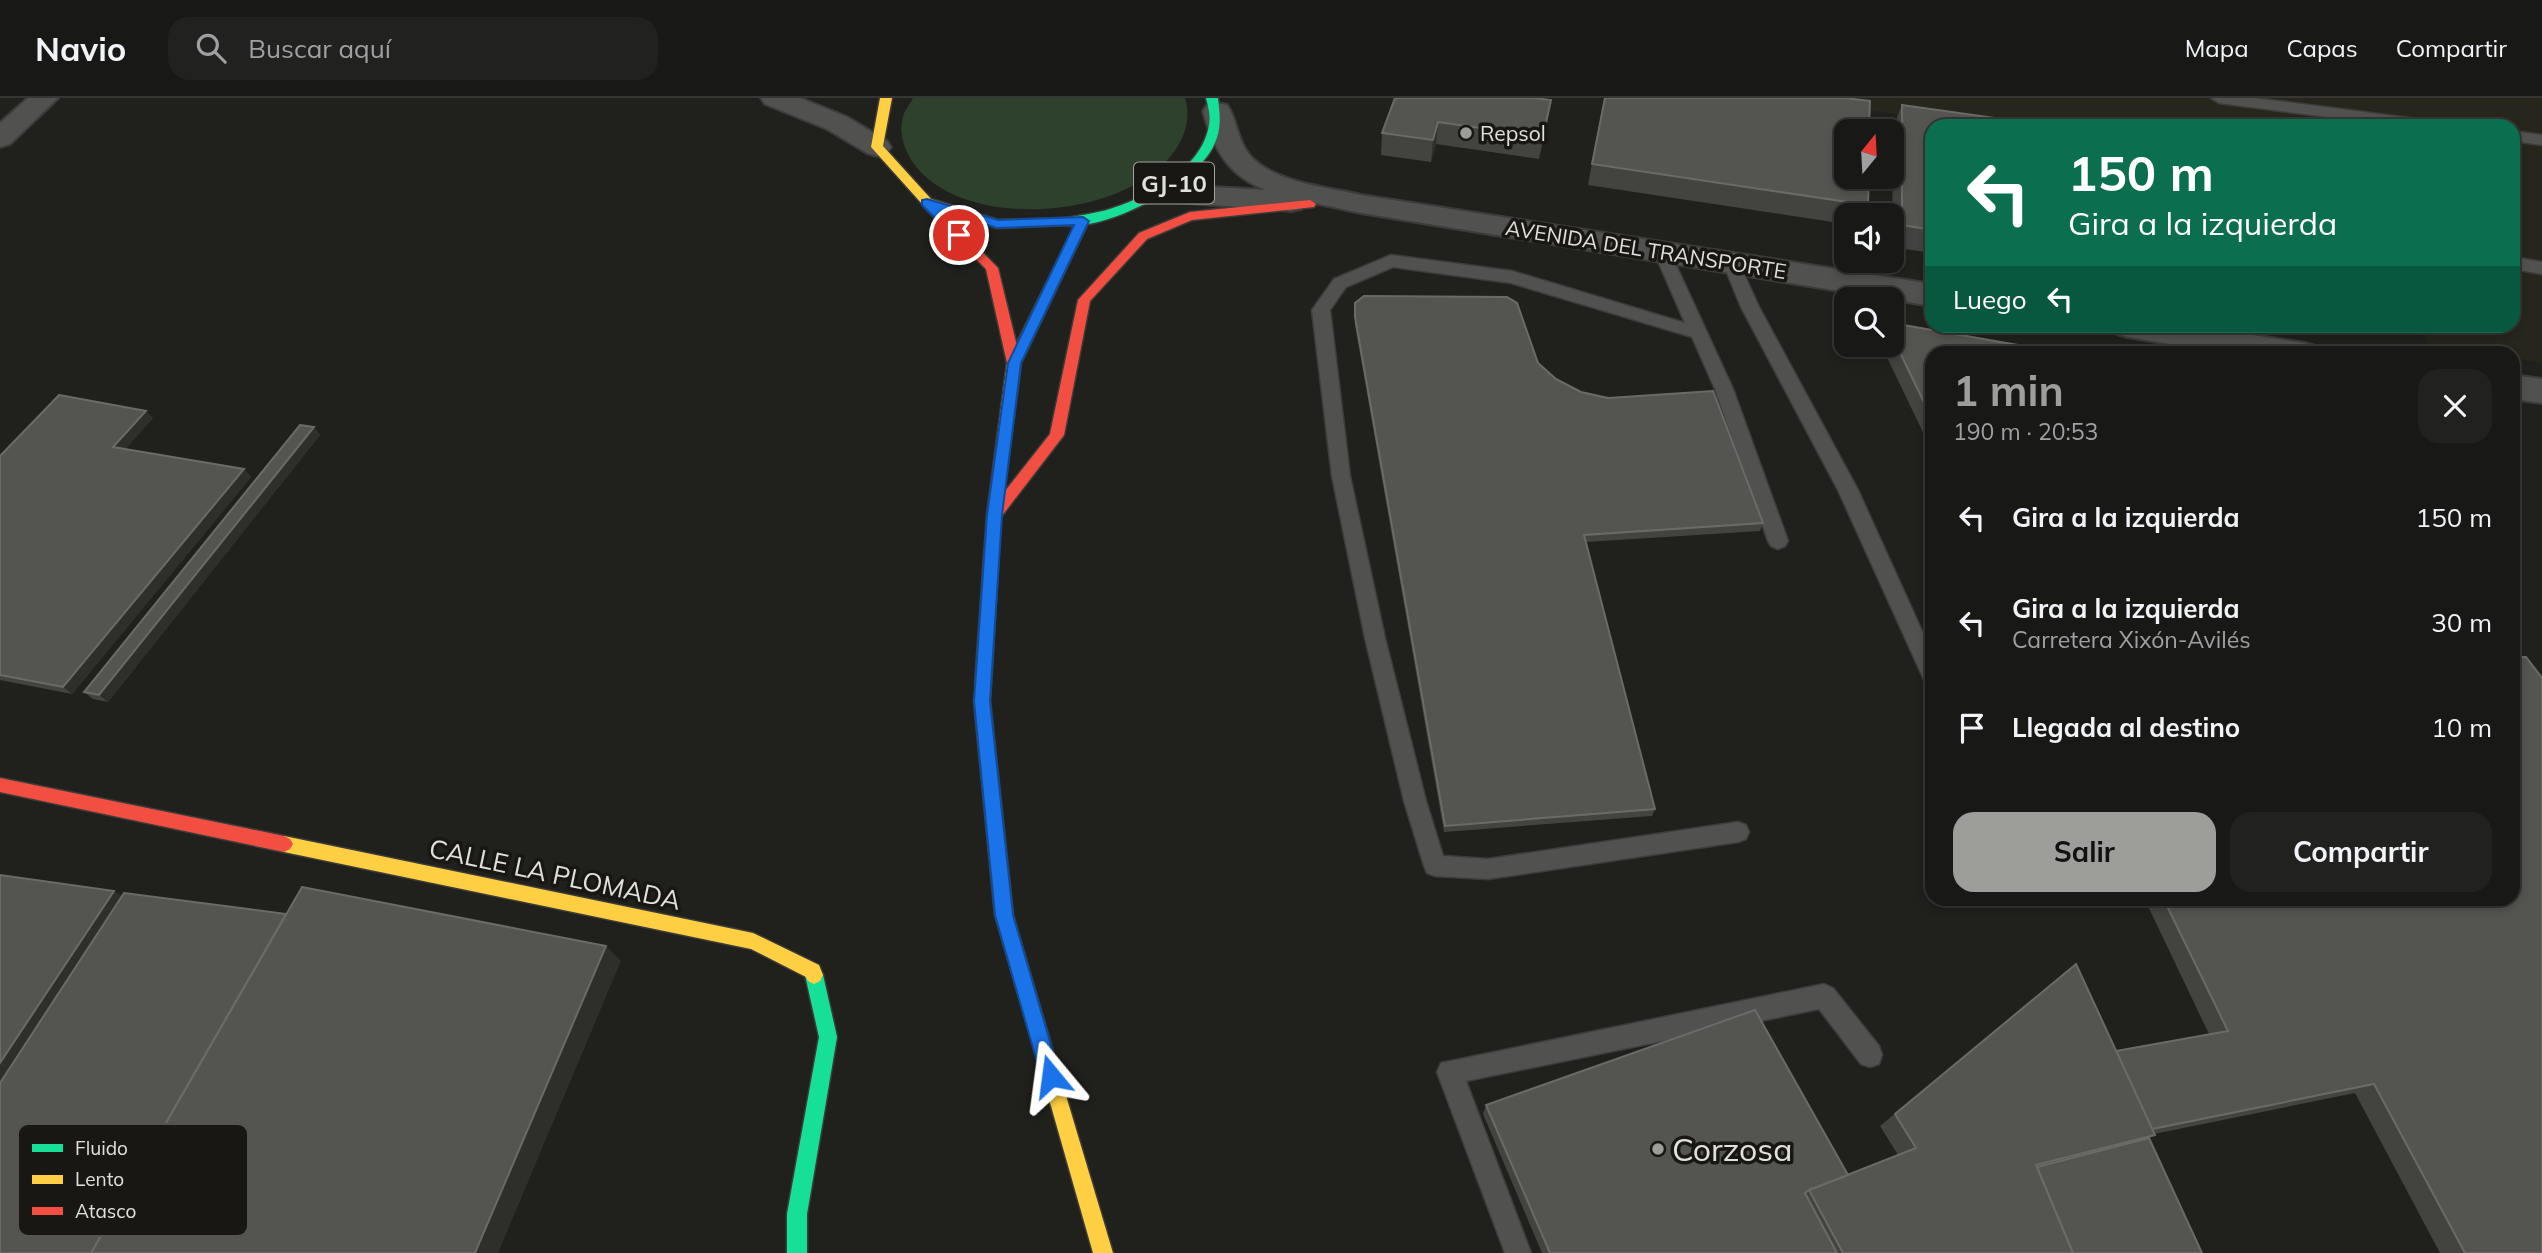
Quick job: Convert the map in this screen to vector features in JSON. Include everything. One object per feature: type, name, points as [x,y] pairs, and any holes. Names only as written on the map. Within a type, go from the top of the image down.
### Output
[{"type":"main road","points":[[886,98],[877,147],[992,268],[1014,363]]},
{"type":"main road","name":"GJ-10","points":[[927,202],[997,224],[1083,221],[1161,193],[1189,171],[1212,139],[1214,105]]},
{"type":"main road","points":[[994,515],[1057,435],[1084,300],[1143,236],[1190,216],[1310,204]]},
{"type":"main road","points":[[1083,221],[1014,363],[994,515],[982,701],[1004,915],[1103,1253]]},
{"type":"main road","name":"CALLE LA PLOMADA","points":[[0,785],[754,940],[813,971],[828,1037],[797,1214],[797,1253]]},
{"type":"street","points":[[0,138],[44,98]]},
{"type":"street","points":[[775,98],[836,123],[877,147]]},
{"type":"street","points":[[1214,105],[1227,144],[1250,172],[1296,189],[1361,204]]},
{"type":"street","points":[[1161,193],[1222,195],[1310,204],[1361,204]]},
{"type":"street","name":"AVENIDA DEL TRANSPORTE","points":[[1361,204],[1925,294]]},
{"type":"street","points":[[2172,333],[2254,346]]},
{"type":"street","points":[[2520,388],[2542,391]]},
{"type":"lane","points":[[2219,98],[2365,119]]},
{"type":"lane","points":[[2520,137],[2542,140]]},
{"type":"lane","points":[[1662,252],[1724,389],[1778,541]]},
{"type":"lane","points":[[1699,333],[1512,276],[1391,261],[1340,283],[1321,310],[1341,476],[1384,675],[1415,801],[1435,866],[1488,869],[1738,832]]},
{"type":"lane","points":[[1731,263],[1750,307],[1848,490],[1925,660]]},
{"type":"lane","points":[[2520,264],[2542,268]]},
{"type":"lane","points":[[1518,1253],[1450,1072],[1824,996],[1870,1055]]},
{"type":"shaded area","points":[[1779,98],[2542,98],[2542,363],[2520,359],[2520,346],[2429,346],[2424,333],[2520,333],[2520,119],[1932,119]]},
{"type":"green space","points":[[913,98],[1185,98],[1186,128],[1179,144],[1157,170],[1126,189],[1088,202],[1046,209],[1005,208],[966,199],[933,183],[910,158],[901,128]]},
{"type":"building","points":[[1395,98],[1551,100],[1543,137],[1438,122],[1433,140],[1382,133]]},
{"type":"building","points":[[1605,98],[1845,98],[1870,101],[1869,119],[1834,119],[1834,189],[1869,189],[1868,203],[1592,164]]},
{"type":"building","points":[[1902,105],[2002,119],[1925,119],[1925,229],[1904,225]]},
{"type":"building","points":[[1364,296],[1507,297],[1517,303],[1538,363],[1556,379],[1581,392],[1608,398],[1713,391],[1763,523],[1584,535],[1655,809],[1445,826],[1355,317],[1355,303]]},
{"type":"building","points":[[1904,325],[1925,329],[1925,333],[1949,333],[2023,346],[1925,346],[1925,404],[1902,357]]},
{"type":"building","points":[[59,395],[146,411],[113,447],[244,469],[63,687],[0,675],[0,456]]},
{"type":"building","points":[[300,425],[314,427],[99,695],[84,692]]},
{"type":"building","points":[[2520,657],[2526,657],[2542,678],[2542,1253],[2465,1253],[2374,1084],[2152,1129],[2116,1051],[2228,1031],[2167,906],[2520,906]]},
{"type":"building","points":[[0,875],[114,891],[0,1063]]},
{"type":"building","points":[[302,887],[606,946],[475,1253],[91,1253],[101,1236],[248,1236],[248,1124],[165,1124]]},
{"type":"building","points":[[124,893],[286,914],[165,1124],[18,1124],[18,1236],[101,1236],[91,1253],[0,1253],[0,1083]]},
{"type":"building","points":[[2076,964],[2155,1135],[2036,1165],[2073,1253],[1843,1253],[1809,1190],[1916,1148],[1895,1114]]},
{"type":"building","name":"Corzosa","points":[[1755,1010],[1848,1175],[1805,1193],[1837,1253],[1550,1253],[1486,1105]]},
{"type":"building","points":[[2149,1138],[2202,1253],[2073,1253],[2037,1167]]},
{"type":"traffic: fast","points":[[1066,222],[1115,212],[1143,200],[1169,186],[1192,167],[1208,147],[1216,123],[1212,98]]},
{"type":"traffic: fast","points":[[983,684],[982,701],[1004,915],[1058,1099]]},
{"type":"traffic: fast","points":[[797,1253],[797,1214],[828,1037],[814,975]]},
{"type":"traffic: slow","points":[[886,98],[877,147],[927,202],[997,224],[1066,222]]},
{"type":"traffic: slow","points":[[983,684],[994,515],[1014,363],[1083,221]]},
{"type":"traffic: slow","points":[[284,844],[753,941],[813,971],[814,975]]},
{"type":"traffic: slow","points":[[1058,1099],[1103,1253]]},
{"type":"traffic: jam","points":[[996,513],[1057,435],[1084,300],[1143,236],[1190,216],[1310,204]]},
{"type":"traffic: jam","points":[[929,205],[992,268],[1014,363]]},
{"type":"traffic: jam","points":[[0,785],[284,844]]},
{"type":"place","name":"Repsol","points":[[1466,133]]},
{"type":"place","name":"Corzosa","points":[[1658,1149]]},
{"type":"route","points":[[959,235],[927,202],[997,224],[1083,221],[1014,363],[994,515],[982,701],[1004,915],[1051,1076]]}]
